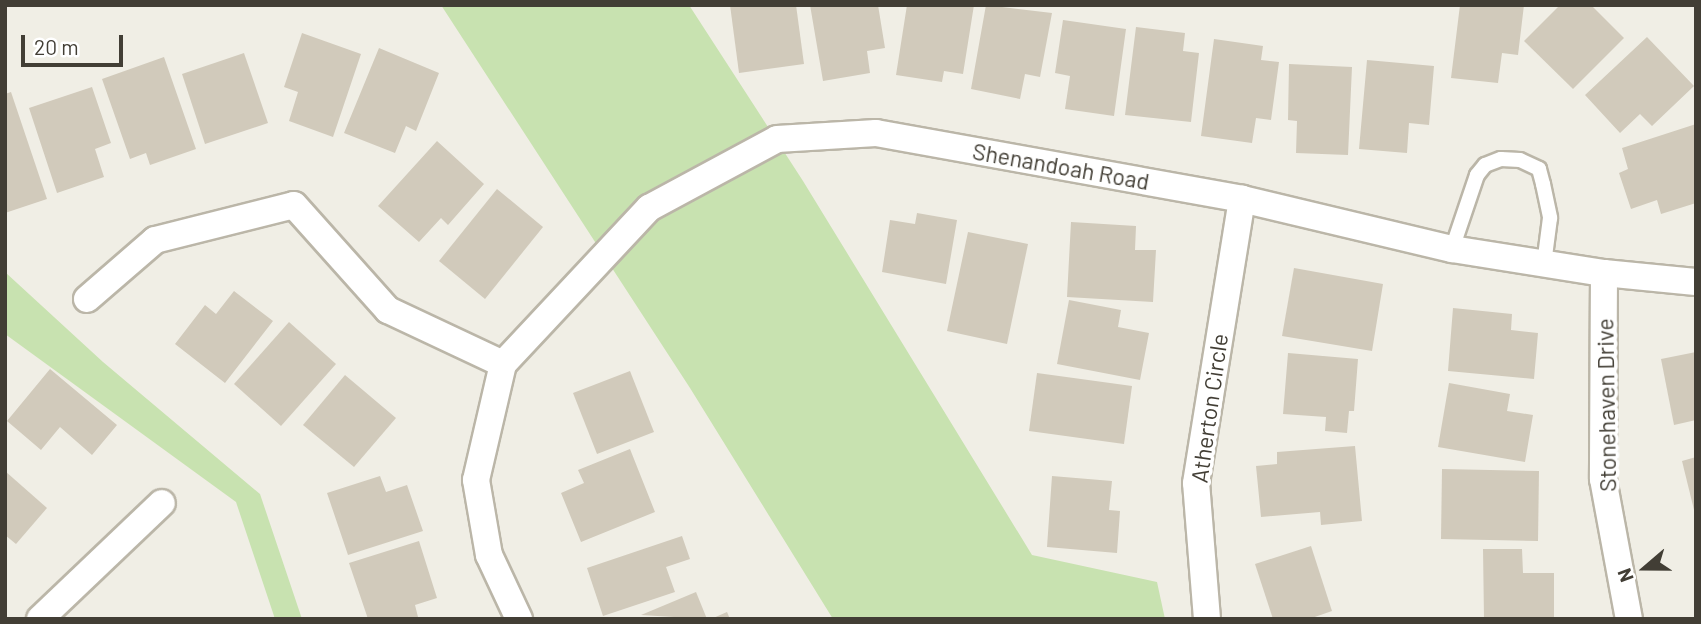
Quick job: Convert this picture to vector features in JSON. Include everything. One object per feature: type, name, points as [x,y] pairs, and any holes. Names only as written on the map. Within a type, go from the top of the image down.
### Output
[{"type":"street","name":"Shenandoah Road","points":[[503,364],[649,208],[777,139],[876,133],[1242,199],[1452,249],[1604,273],[1696,282]]},
{"type":"street","name":"Atherton Circle","points":[[1207,619],[1196,483],[1242,199]]},
{"type":"street","points":[[87,299],[155,240],[294,205],[388,310],[503,364],[476,480],[489,555],[519,619]]},
{"type":"street","name":"Stonehaven Drive","points":[[1604,273],[1603,479],[1629,619]]},
{"type":"street","points":[[40,619],[162,503]]},
{"type":"lane","points":[[1452,249],[1477,175],[1485,165],[1501,159],[1520,160],[1539,169],[1544,184],[1550,218],[1544,264]]},
{"type":"green space","points":[[441,5],[689,5],[803,181],[1032,555],[1157,582],[1165,619],[833,619],[690,388]]},
{"type":"green space","points":[[5,272],[103,362],[260,494],[302,619],[275,619],[236,502],[5,334]]},
{"type":"building","points":[[730,5],[796,5],[804,64],[739,73]]},
{"type":"building","points":[[810,5],[878,5],[885,48],[867,51],[870,73],[823,81]]},
{"type":"building","points":[[907,5],[974,5],[963,74],[944,71],[942,82],[896,75]]},
{"type":"building","points":[[986,5],[1052,13],[1040,77],[1025,74],[1020,99],[971,89]]},
{"type":"building","points":[[1460,5],[1524,5],[1518,55],[1502,53],[1498,83],[1451,78]]},
{"type":"building","points":[[1560,5],[1591,5],[1624,38],[1573,89],[1524,41]]},
{"type":"building","points":[[1063,20],[1126,29],[1114,116],[1065,109],[1070,76],[1055,73]]},
{"type":"building","points":[[1136,27],[1185,33],[1183,51],[1199,53],[1191,122],[1125,115]]},
{"type":"building","points":[[302,33],[361,54],[333,137],[289,121],[298,92],[284,87]]},
{"type":"building","points":[[1647,37],[1694,86],[1652,126],[1640,114],[1620,133],[1585,95]]},
{"type":"building","points":[[1214,39],[1263,46],[1261,60],[1279,62],[1271,120],[1256,118],[1252,143],[1201,136]]},
{"type":"building","points":[[379,48],[439,73],[416,131],[406,126],[395,153],[344,133]]},
{"type":"building","points":[[244,53],[268,123],[205,144],[182,74]]},
{"type":"building","points":[[164,57],[196,149],[150,165],[146,153],[130,159],[102,79]]},
{"type":"building","points":[[1367,60],[1434,66],[1429,125],[1409,123],[1407,153],[1359,149]]},
{"type":"building","points":[[1289,64],[1352,67],[1348,155],[1296,153],[1297,121],[1288,120]]},
{"type":"building","points":[[92,87],[111,143],[95,149],[104,177],[57,193],[29,108]]},
{"type":"building","points":[[11,92],[47,199],[5,213],[5,94]]},
{"type":"building","points":[[1696,124],[1696,203],[1661,214],[1657,200],[1631,209],[1619,173],[1628,169],[1622,148]]},
{"type":"building","points":[[437,141],[484,184],[448,225],[441,218],[419,242],[378,206]]},
{"type":"building","points":[[497,189],[543,227],[485,299],[439,261]]},
{"type":"building","points":[[917,213],[957,220],[946,284],[882,272],[890,220],[915,224]]},
{"type":"building","points":[[1071,222],[1136,226],[1135,250],[1156,250],[1153,302],[1067,297]]},
{"type":"building","points":[[968,232],[1028,244],[1007,344],[947,331]]},
{"type":"building","points":[[1294,268],[1383,284],[1372,351],[1282,336]]},
{"type":"building","points":[[234,291],[273,321],[225,383],[175,344],[205,305],[216,314]]},
{"type":"building","points":[[1069,300],[1121,310],[1118,327],[1149,333],[1140,380],[1057,364]]},
{"type":"building","points":[[1453,308],[1512,314],[1511,330],[1538,333],[1534,379],[1448,371]]},
{"type":"building","points":[[289,322],[336,364],[281,426],[234,384]]},
{"type":"building","points":[[1696,352],[1696,420],[1674,425],[1661,359]]},
{"type":"building","points":[[1288,353],[1358,359],[1354,411],[1349,411],[1347,433],[1325,431],[1326,417],[1283,414]]},
{"type":"building","points":[[50,369],[117,425],[92,455],[60,427],[41,450],[7,421]]},
{"type":"building","points":[[630,371],[654,432],[597,454],[573,393]]},
{"type":"building","points":[[1037,373],[1132,386],[1124,444],[1029,431]]},
{"type":"building","points":[[345,375],[396,418],[354,467],[303,425]]},
{"type":"building","points":[[1449,383],[1510,394],[1507,411],[1533,415],[1525,462],[1438,447]]},
{"type":"building","points":[[1355,446],[1362,521],[1321,525],[1320,512],[1261,517],[1256,466],[1277,464],[1277,452]]},
{"type":"building","points":[[630,449],[655,512],[581,542],[561,493],[584,483],[578,470]]},
{"type":"building","points":[[1696,457],[1696,514],[1695,514],[1682,461]]},
{"type":"building","points":[[1442,469],[1539,471],[1538,541],[1441,539]]},
{"type":"building","points":[[5,471],[47,508],[16,544],[5,535]]},
{"type":"building","points":[[380,476],[386,492],[407,485],[423,531],[348,555],[327,493]]},
{"type":"building","points":[[1052,476],[1112,481],[1109,510],[1120,511],[1117,553],[1047,547]]},
{"type":"building","points":[[682,536],[690,559],[666,567],[675,592],[603,616],[587,568]]},
{"type":"building","points":[[419,541],[437,598],[415,605],[418,617],[412,619],[368,619],[349,563]]},
{"type":"building","points":[[1311,546],[1332,611],[1309,619],[1273,619],[1255,564]]},
{"type":"building","points":[[1483,549],[1522,549],[1523,573],[1554,573],[1554,619],[1484,619]]},
{"type":"building","points":[[696,592],[707,619],[641,615]]},
{"type":"building","points":[[727,612],[730,619],[711,619]]}]
